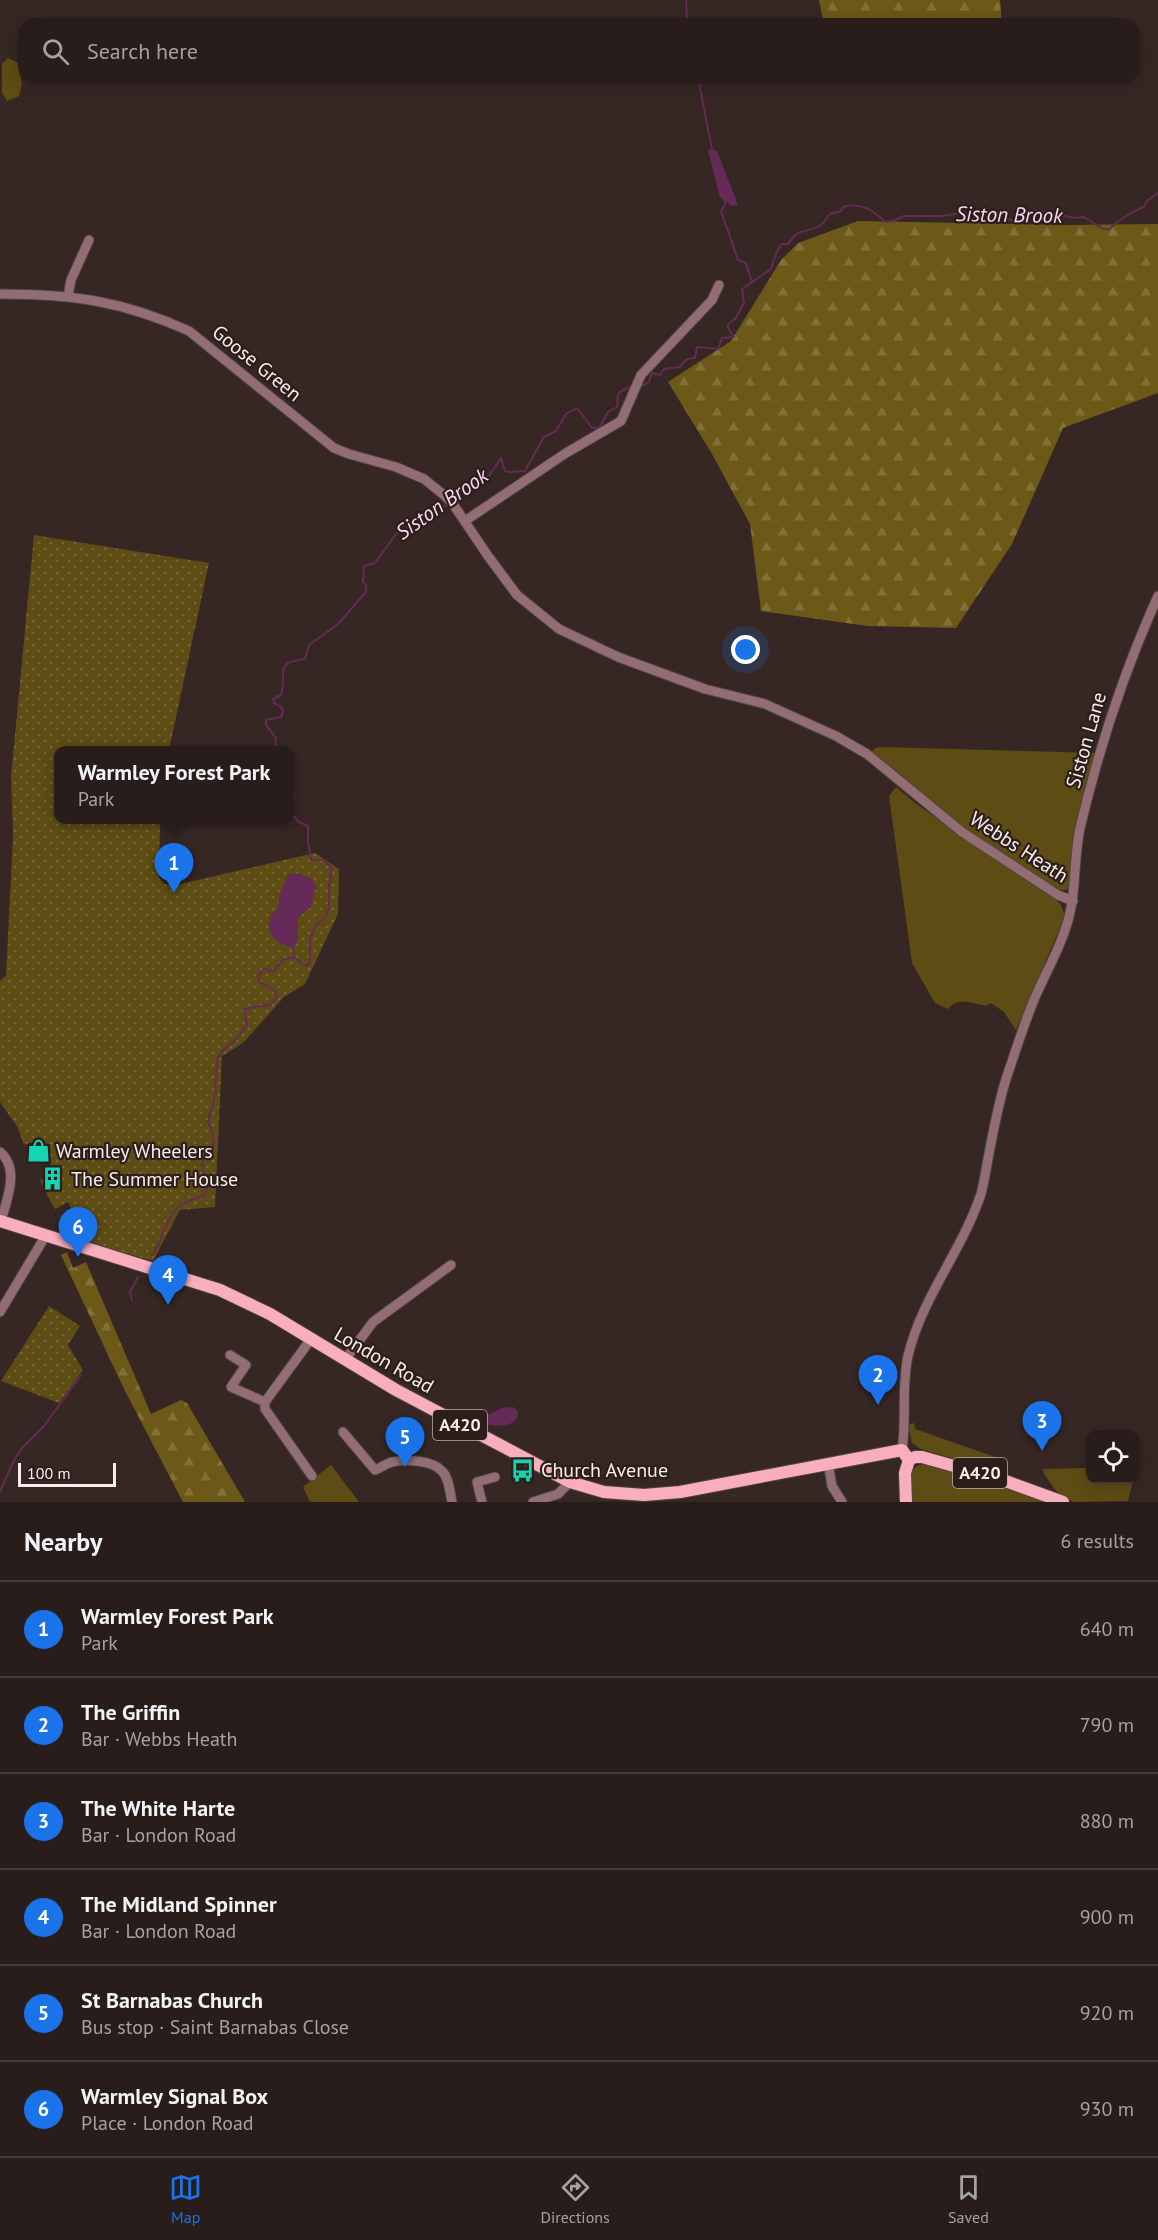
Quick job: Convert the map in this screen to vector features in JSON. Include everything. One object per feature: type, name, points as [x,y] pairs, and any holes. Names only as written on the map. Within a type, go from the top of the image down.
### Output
[{"type":"main road","name":"A420","points":[[1,1221],[46,1235]]},
{"type":"main road","name":"London Road","points":[[46,1235],[220,1290],[265,1312],[396,1390],[570,1482],[604,1492],[644,1495],[680,1492],[828,1463],[905,1455],[922,1457],[1000,1479],[1063,1502]]},
{"type":"main road","points":[[905,1455],[906,1502]]},
{"type":"street","points":[[68,296],[71,280],[89,240]]},
{"type":"street","points":[[465,521],[566,453],[621,421],[641,375],[712,300],[719,285]]},
{"type":"street","name":"Goose Green","points":[[0,294],[68,296],[122,306],[169,322],[189,332],[334,448],[424,479],[453,504],[465,521]]},
{"type":"street","name":"Webbs Heath","points":[[465,521],[517,595],[559,629],[618,657],[705,689],[765,704],[843,740],[867,754],[962,832],[1058,895],[1073,901],[1066,928],[1030,1010],[1006,1080],[981,1193],[968,1225],[930,1294],[917,1326],[907,1367],[903,1398],[905,1455]]},
{"type":"street","name":"Siston Lane","points":[[1073,901],[1079,831],[1097,764],[1120,686],[1158,596]]},
{"type":"street","points":[[0,1152],[11,1165],[1,1221]]},
{"type":"street","points":[[0,1312],[46,1235]]},
{"type":"street","points":[[345,1360],[373,1322],[451,1265]]},
{"type":"street","points":[[310,1339],[265,1402],[265,1409],[312,1476]]},
{"type":"street","points":[[230,1355],[246,1365],[231,1387],[265,1402]]},
{"type":"street","points":[[343,1432],[375,1470],[392,1462],[408,1461],[428,1464],[442,1470],[448,1482],[452,1502]]},
{"type":"street","points":[[828,1463],[832,1486],[842,1502]]},
{"type":"street","points":[[482,1502],[477,1482],[495,1477]]},
{"type":"street","points":[[533,1502],[558,1494],[570,1482]]},
{"type":"shaded area","points":[[8,58],[18,63],[18,84],[22,84],[19,96],[7,101],[2,93],[2,64]]},
{"type":"shaded area","points":[[712,149],[717,151],[738,205],[732,206],[720,197],[708,151]]},
{"type":"shaded area","points":[[34,535],[209,563],[170,746],[54,746],[54,824],[160,824],[159,878],[165,884],[176,885],[315,853],[339,869],[338,914],[305,984],[284,997],[243,1043],[222,1056],[215,1207],[180,1210],[153,1261],[87,1242],[68,1202],[55,1209],[46,1193],[49,1191],[46,1186],[43,1187],[40,1180],[54,1173],[38,1140],[24,1145],[18,1128],[0,1102],[0,981],[6,976],[13,836],[11,777]]},
{"type":"shaded area","points":[[875,748],[1097,753],[1076,824],[1069,888],[1058,890],[956,823],[872,752]]},
{"type":"shaded area","points":[[896,787],[915,803],[1030,883],[1054,897],[1061,905],[1064,913],[1063,921],[1016,1030],[1004,1012],[991,1003],[986,1006],[961,1002],[948,1009],[935,1003],[912,963],[889,796]]},
{"type":"shaded area","points":[[296,873],[312,879],[316,886],[311,907],[298,917],[298,939],[294,947],[284,945],[275,939],[269,925],[278,907],[280,893],[288,875]]},
{"type":"shaded area","points":[[49,1306],[80,1326],[68,1345],[83,1370],[59,1403],[1,1381]]},
{"type":"shaded area","points":[[513,1407],[518,1411],[517,1417],[509,1424],[496,1426],[478,1423],[477,1420],[502,1408]]},
{"type":"shaded area","points":[[914,1423],[915,1429],[1001,1459],[1000,1462],[978,1466],[921,1449],[912,1443],[908,1425]]},
{"type":"shaded area","points":[[924,1464],[1011,1487],[1049,1502],[909,1502],[909,1478],[914,1469]]},
{"type":"shaded area","points":[[331,1465],[359,1502],[310,1502],[303,1487]]},
{"type":"shaded area","points":[[1086,1468],[1086,1484],[1132,1484],[1128,1501],[1074,1502],[1064,1498],[1056,1491],[1043,1469]]},
{"type":"green space","points":[[819,0],[1000,0],[1002,18],[823,18]]},
{"type":"green space","points":[[858,221],[1067,225],[1158,224],[1158,393],[1063,428],[1012,544],[956,628],[868,626],[761,611],[750,524],[712,454],[668,382],[731,341],[781,260],[798,243]]},
{"type":"green space","points":[[67,1252],[73,1268],[86,1262],[151,1414],[181,1400],[187,1403],[245,1502],[183,1502],[125,1391],[61,1255]]},
{"type":"waterway","points":[[686,0],[687,18]]},
{"type":"waterway","points":[[699,84],[712,149]]},
{"type":"waterway","name":"Siston Brook","points":[[642,386],[649,382],[652,373],[660,375],[664,369],[680,367],[686,360],[695,358],[697,347],[718,349],[722,338],[734,337],[728,324],[735,319],[744,303],[742,289],[771,269],[776,253],[782,244],[788,244],[800,232],[821,225],[830,214],[841,211],[843,207],[861,206],[885,222],[904,216],[941,216],[962,213],[995,213],[1010,220],[1018,219],[1033,210],[1075,218],[1084,217],[1103,229],[1110,229],[1126,216],[1144,207],[1147,201],[1158,193]]},
{"type":"waterway","points":[[725,200],[721,211],[738,260],[746,263],[752,282]]},
{"type":"waterway","name":"Siston Brook","points":[[453,501],[458,498],[462,488],[488,477],[501,458],[505,471],[525,471],[544,437],[556,431],[566,414],[573,410],[578,409],[592,428],[599,428],[608,412],[617,407],[618,394],[631,387]]},
{"type":"waterway","name":"Siston Brook","points":[[275,746],[276,738],[266,725],[266,720],[281,717],[283,711],[273,699],[281,695],[285,666],[288,663],[305,659],[309,645],[338,624],[366,592],[366,585],[363,582],[364,566],[375,563],[396,534],[448,504]]},
{"type":"waterway","name":"Siston Brook","points":[[294,816],[299,822],[308,826],[311,860],[323,860],[332,868],[329,907],[326,917],[316,925],[310,939],[310,962],[306,966],[294,957]]},
{"type":"waterway","name":"Siston Brook","points":[[152,1255],[176,1209],[182,1204],[205,1195],[209,1185],[204,1177],[202,1161],[207,1157],[213,1143],[208,1122],[215,1096],[217,1060],[223,1050],[234,1042],[247,1025],[244,1010],[270,1005],[277,997],[273,990],[261,983],[258,976],[264,969],[273,971],[283,960],[294,957],[293,947]]},
{"type":"waterway","name":"Siston Brook","points":[[132,1300],[130,1292],[138,1277]]},
{"type":"waterway","name":"Siston Brook","points":[[0,1492],[22,1448],[44,1426],[81,1375]]},
{"type":"place","name":"Warmley Forest Park","points":[[174,893]]},
{"type":"place","name":"Warmley Wheelers","points":[[38,1151]]},
{"type":"place","name":"The Summer House","points":[[53,1179]]},
{"type":"place","name":"Warmley Signal Box","points":[[78,1257]]},
{"type":"place","name":"The Midland Spinner","points":[[168,1305]]},
{"type":"place","name":"The Griffin","points":[[878,1405]]},
{"type":"place","name":"The White Harte","points":[[1042,1451]]},
{"type":"place","name":"St Barnabas Church","points":[[405,1467]]},
{"type":"place","name":"Church Avenue","points":[[523,1470]]}]
